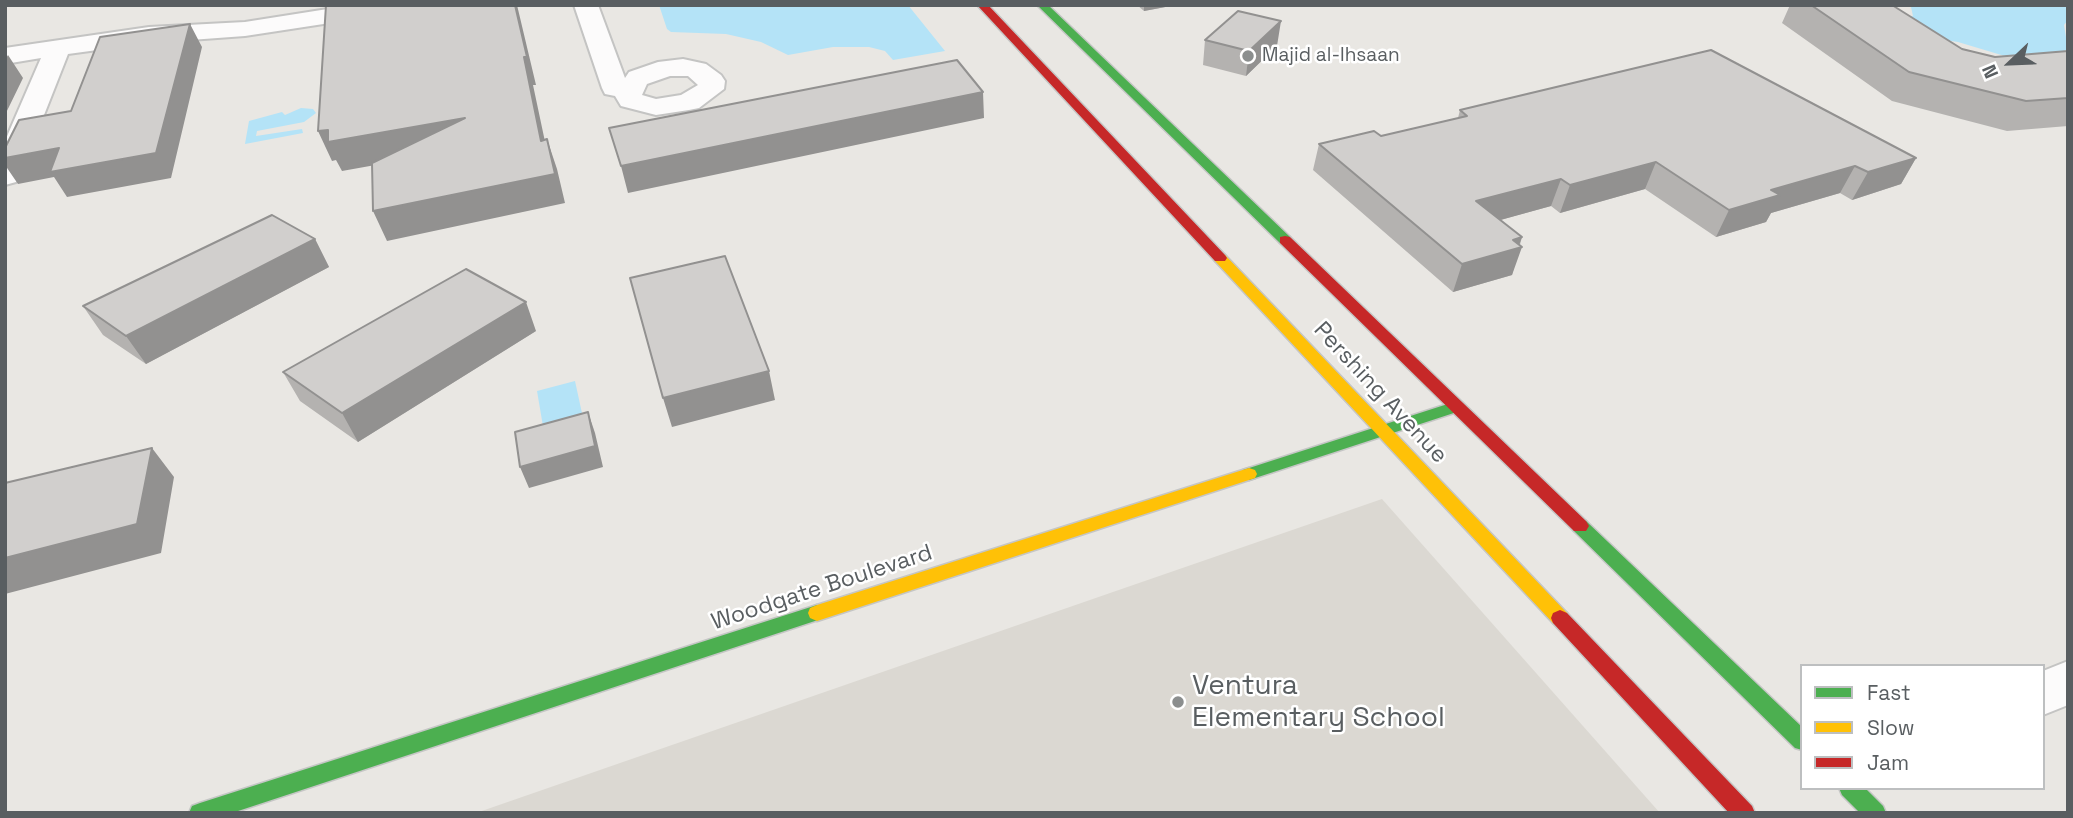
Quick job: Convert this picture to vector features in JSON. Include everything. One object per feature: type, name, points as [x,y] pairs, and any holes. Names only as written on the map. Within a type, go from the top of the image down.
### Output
[{"type":"street","points":[[5,56],[149,35],[245,29],[402,5]]},
{"type":"street","points":[[586,5],[615,88],[630,85]]},
{"type":"street","name":"Pershing Avenue","points":[[982,5],[1744,813]]},
{"type":"street","name":"Pershing Avenue","points":[[1042,5],[1800,739]]},
{"type":"street","points":[[5,176],[58,48]]},
{"type":"street","name":"Woodgate Boulevard","points":[[200,813],[1457,406]]},
{"type":"street","points":[[2045,693],[2068,682]]},
{"type":"shaded area","name":"Ventura Elementary School","points":[[1382,499],[1660,813],[476,813],[1113,592]]},
{"type":"water","points":[[659,5],[908,5],[945,51],[893,60],[885,51],[869,47],[833,47],[788,55],[761,42],[726,34],[671,32],[667,29]]},
{"type":"water","points":[[2068,5],[2068,20],[2064,25],[2068,49],[2057,54],[2008,57],[1958,42],[1933,38],[1899,19],[1913,16],[1911,7]]},
{"type":"water","points":[[301,108],[313,109],[316,113],[304,122],[257,131],[256,136],[302,129],[303,133],[245,144],[249,121],[282,112],[285,115]]},
{"type":"water","points":[[575,381],[585,427],[545,438],[537,391]]},
{"type":"building","points":[[326,5],[515,5],[541,141],[547,139],[555,174],[373,211],[372,163],[465,118],[328,142],[328,130],[318,131]]},
{"type":"building","points":[[1811,5],[1892,5],[1962,49],[1995,57],[2068,51],[2068,98],[2026,101],[1909,72]]},
{"type":"building","points":[[1238,11],[1281,21],[1249,51],[1205,40]]},
{"type":"building","points":[[190,24],[156,153],[50,172],[59,148],[5,158],[5,148],[19,120],[71,111],[100,37]]},
{"type":"building","points":[[1711,50],[1916,158],[1868,172],[1855,166],[1771,190],[1780,195],[1729,210],[1656,162],[1570,185],[1561,179],[1476,201],[1522,237],[1513,240],[1522,247],[1462,264],[1319,144],[1374,131],[1381,136],[1467,116],[1460,110]]},
{"type":"building","points":[[957,60],[983,92],[621,166],[609,128]]},
{"type":"building","points":[[272,215],[315,239],[126,336],[83,306]]},
{"type":"building","points":[[725,256],[769,371],[663,398],[630,278]]},
{"type":"building","points":[[466,269],[526,302],[342,413],[283,372]]},
{"type":"building","points":[[588,412],[595,446],[520,467],[515,432]]},
{"type":"building","points":[[152,448],[137,524],[5,558],[5,483]]},
{"type":"traffic: fast","points":[[1042,5],[1285,240]]},
{"type":"traffic: fast","points":[[1249,474],[1457,406]]},
{"type":"traffic: fast","points":[[1580,526],[1800,739]]},
{"type":"traffic: fast","points":[[200,813],[817,613]]},
{"type":"traffic: fast","points":[[1852,790],[1875,813]]},
{"type":"traffic: slow","points":[[1220,258],[1560,618]]},
{"type":"traffic: slow","points":[[817,613],[1249,474]]},
{"type":"traffic: jam","points":[[982,5],[1220,258]]},
{"type":"traffic: jam","points":[[1285,240],[1580,526]]},
{"type":"traffic: jam","points":[[1560,618],[1744,813]]},
{"type":"place","name":"Majid al-Ihsaan","points":[[1248,56]]},
{"type":"place","name":"Ventura Elementary School","points":[[1178,702]]}]
